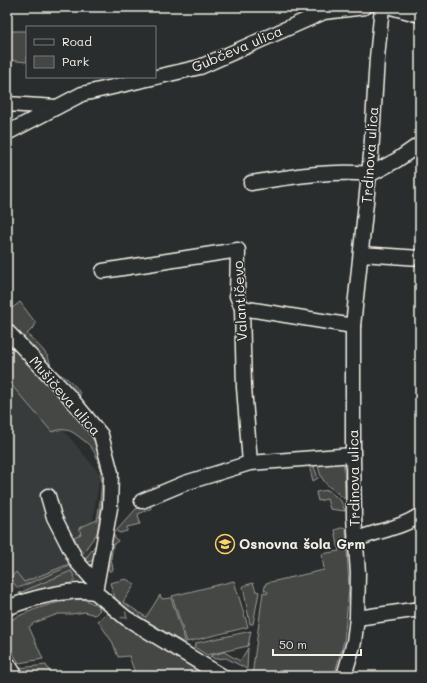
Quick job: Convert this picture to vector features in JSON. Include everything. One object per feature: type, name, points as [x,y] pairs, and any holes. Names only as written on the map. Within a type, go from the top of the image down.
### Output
[{"type":"main road","points":[[7,664],[14,676]]},
{"type":"street","name":"Gubčeva ulica","points":[[156,77],[200,67],[322,10],[365,7]]},
{"type":"street","name":"Trdinova ulica","points":[[344,676],[354,642],[357,618],[358,573],[355,540],[353,455],[353,326],[369,174],[382,7]]},
{"type":"street","points":[[391,7],[420,14]]},
{"type":"street","name":"Gubčeva ulica","points":[[7,133],[82,94],[152,78]]},
{"type":"street","points":[[7,104],[57,107]]},
{"type":"street","points":[[251,183],[341,172],[369,174],[396,160],[420,144]]},
{"type":"street","name":"Valantičevo","points":[[103,271],[238,250],[237,296],[242,308],[244,387],[250,463]]},
{"type":"street","points":[[361,254],[420,258]]},
{"type":"street","points":[[242,308],[353,326]]},
{"type":"street","name":"Mušičeva ulica","points":[[7,331],[68,395],[101,435],[111,473],[110,508],[95,587]]},
{"type":"street","points":[[142,501],[185,483],[250,463],[353,455]]},
{"type":"street","points":[[48,496],[54,518],[77,562],[95,587],[126,618],[222,676]]},
{"type":"street","points":[[355,540],[393,527],[415,518],[420,514]]},
{"type":"street","points":[[7,608],[16,604],[50,595],[95,587]]},
{"type":"street","points":[[357,618],[420,609]]},
{"type":"shaded area","points":[[7,367],[31,391],[100,474],[83,585],[14,590],[7,592]]},
{"type":"green space","points":[[7,31],[26,31],[26,62],[7,60]]},
{"type":"green space","points":[[20,302],[35,322],[35,326],[27,334],[47,355],[50,364],[49,368],[7,319],[7,312]]},
{"type":"green space","points":[[7,340],[80,420],[97,445],[104,473],[103,495],[97,533],[82,554],[74,537],[81,534],[79,528],[97,520],[101,492],[101,472],[99,463],[90,446],[72,432],[59,430],[52,432],[7,380]]},
{"type":"green space","points":[[59,374],[74,385],[78,390],[80,393],[79,401],[56,375]]},
{"type":"green space","points":[[317,460],[344,462],[345,499],[325,483],[320,474]]},
{"type":"green space","points":[[313,464],[318,478],[313,481],[309,465]]},
{"type":"green space","points":[[328,490],[341,501],[345,511],[330,509],[327,499],[318,501],[316,492]]},
{"type":"green space","points":[[150,504],[151,509],[138,514],[140,524],[127,527],[127,531],[120,533],[116,531],[136,509]]},
{"type":"green space","points":[[344,527],[346,529],[349,589],[344,641],[334,676],[252,676],[263,592],[267,594],[268,592],[264,590],[266,583],[324,570],[322,554],[339,551],[335,530]]},
{"type":"green space","points":[[113,534],[118,541],[113,545],[111,558],[113,569],[112,571],[109,571],[110,547]]},
{"type":"green space","points":[[96,544],[94,560],[88,562],[84,561]]},
{"type":"green space","points":[[69,564],[70,566],[18,588],[10,579],[16,572],[24,582]]},
{"type":"green space","points":[[71,571],[75,580],[71,583],[19,594],[19,593]]},
{"type":"green space","points":[[126,579],[135,584],[123,602],[146,617],[160,595],[162,599],[171,598],[186,644],[125,608],[115,598],[110,583]]},
{"type":"green space","points":[[234,581],[248,627],[187,642],[172,596]]},
{"type":"green space","points":[[253,583],[256,591],[259,592],[253,624],[250,624],[243,586]]},
{"type":"green space","points":[[83,599],[97,605],[100,610],[95,615],[85,612],[58,614],[34,623],[29,627],[43,659],[19,663],[7,644],[7,622],[44,606],[64,601]]},
{"type":"green space","points":[[107,613],[208,676],[136,676],[129,656],[118,657],[113,643],[98,621]]},
{"type":"green space","points":[[251,631],[248,646],[207,655],[194,647],[196,643]]},
{"type":"green space","points":[[248,648],[247,669],[226,658],[215,659],[210,656],[224,652],[240,661]]},
{"type":"green space","points":[[46,665],[52,676],[23,676],[19,668]]},
{"type":"place","name":"Osnovna šola Grm","points":[[225,544]]}]
